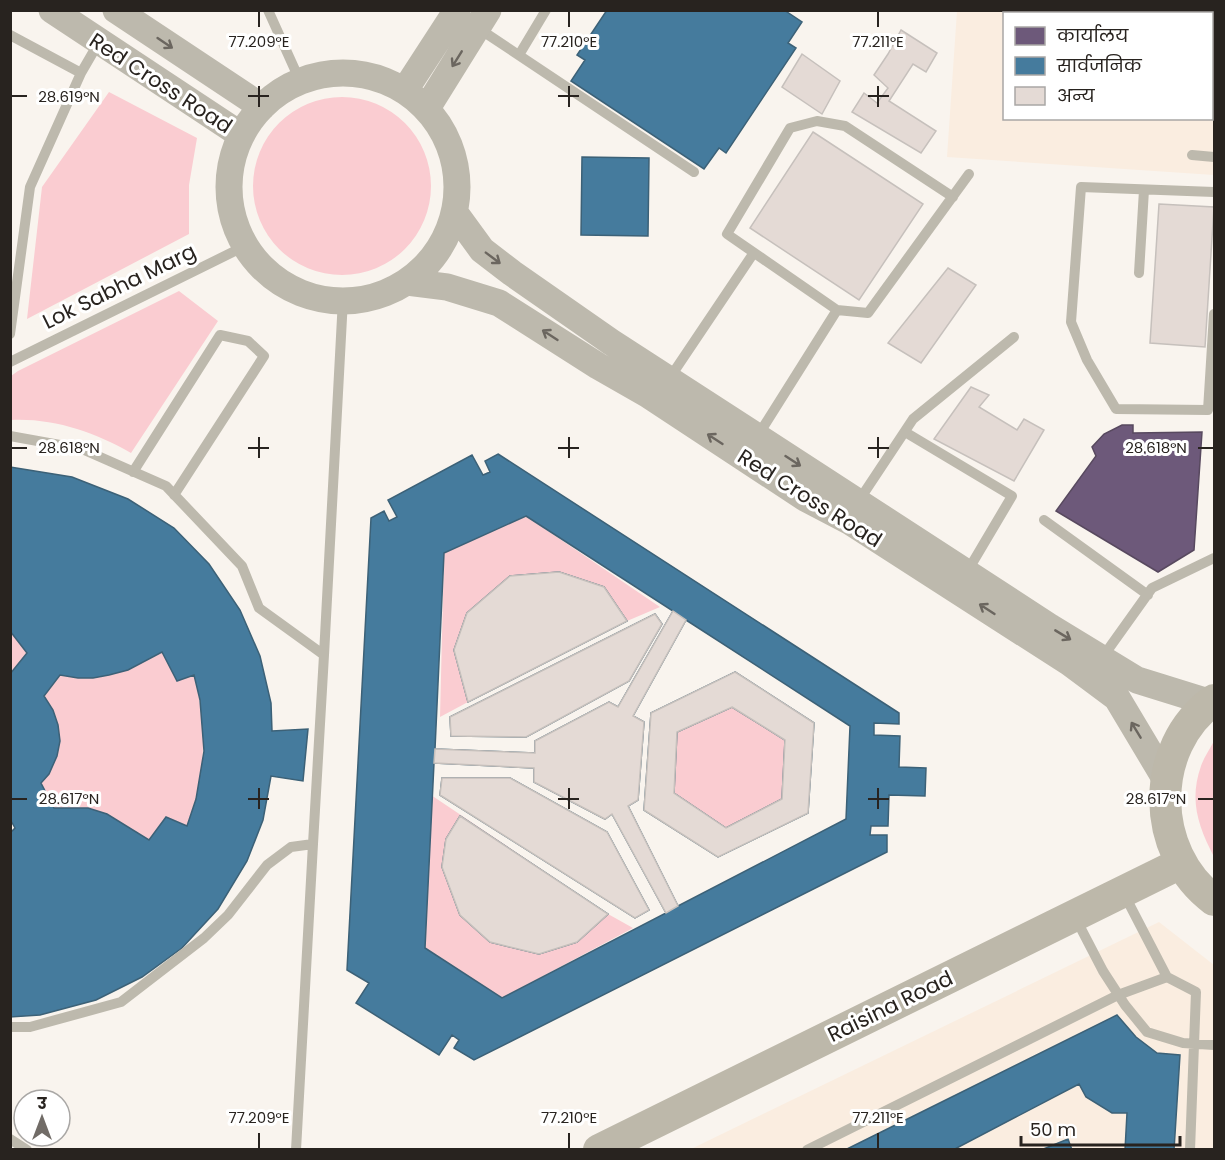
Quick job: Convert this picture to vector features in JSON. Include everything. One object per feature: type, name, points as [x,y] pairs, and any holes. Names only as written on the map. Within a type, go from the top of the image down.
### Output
[{"type":"main road","points":[[1213,701],[1195,718],[1181,737],[1166,780],[1164,801],[1166,822],[1181,863],[1193,880],[1215,900]]},
{"type":"main road","name":"Raisina Road","points":[[598,1149],[1181,863]]},
{"type":"street","name":"Red Cross Road","points":[[52,10],[241,135]]},
{"type":"street","name":"Red Cross Road","points":[[116,10],[262,107]]},
{"type":"street","points":[[405,90],[468,17]]},
{"type":"street","points":[[427,108],[468,17]]},
{"type":"street","points":[[353,73],[380,79],[405,90],[427,108],[444,131],[454,158],[458,185],[455,213],[448,233],[438,252],[424,268],[407,282],[387,293],[364,300],[324,300],[293,290],[266,271],[245,246],[237,229],[231,210],[229,191],[232,163],[241,135],[262,107],[276,94],[300,81],[326,74],[353,73]]},
{"type":"street","name":"Red Cross Road","points":[[455,213],[482,250],[611,342],[967,573],[1137,680],[1213,701]]},
{"type":"street","name":"Red Cross Road","points":[[407,282],[447,287],[499,303],[598,366],[647,394],[805,498],[849,521],[1070,663],[1118,698],[1166,780]]},
{"type":"lane","points":[[268,10],[300,81]]},
{"type":"lane","points":[[519,55],[546,10]]},
{"type":"lane","points":[[468,17],[519,55],[694,172]]},
{"type":"lane","points":[[10,35],[81,73]]},
{"type":"lane","points":[[10,334],[30,188],[81,73],[99,42]]},
{"type":"lane","points":[[952,197],[845,126],[818,121],[790,128],[727,234],[837,310],[868,313],[969,174]]},
{"type":"lane","points":[[1192,155],[1215,157]]},
{"type":"lane","points":[[1215,192],[1082,188],[1071,322],[1087,360],[1116,409],[1208,410],[1215,314]]},
{"type":"lane","points":[[1139,273],[1144,190]]},
{"type":"lane","name":"Lok Sabha Marg","points":[[10,362],[245,246]]},
{"type":"lane","points":[[668,380],[753,254]]},
{"type":"lane","points":[[296,1149],[343,300]]},
{"type":"lane","points":[[757,437],[837,310]]},
{"type":"lane","points":[[133,472],[220,335],[248,341],[264,356],[174,495]]},
{"type":"lane","points":[[858,502],[913,418],[1014,337]]},
{"type":"lane","points":[[904,432],[1012,496],[967,573]]},
{"type":"lane","points":[[10,436],[82,449],[166,486],[242,566],[259,608],[324,655]]},
{"type":"lane","points":[[1044,520],[1148,595]]},
{"type":"lane","points":[[1102,658],[1152,588],[1215,558]]},
{"type":"lane","points":[[10,1027],[30,1027],[121,1002],[204,938],[228,915],[260,873],[274,859],[291,847],[314,844]]},
{"type":"lane","points":[[1123,891],[1167,977],[1196,992],[1190,1149]]},
{"type":"lane","points":[[1074,915],[1118,995],[1147,1032],[1183,1043],[1215,1045]]},
{"type":"lane","points":[[807,1149],[1118,995],[1167,977]]},
{"type":"lane","points":[[10,1139],[27,1149]]},
{"type":"shaded area","points":[[957,11],[1214,11],[1214,175],[947,157]]},
{"type":"shaded area","points":[[109,92],[197,138],[189,185],[189,234],[27,319],[42,187]]},
{"type":"shaded area","points":[[342,97],[376,104],[405,123],[424,152],[431,186],[424,220],[405,249],[376,268],[342,275],[308,268],[279,249],[260,220],[253,186],[260,152],[279,123],[308,104]]},
{"type":"shaded area","points":[[179,291],[218,321],[131,453],[73,428],[43,421],[11,420],[11,376]]},
{"type":"shaded area","points":[[526,516],[660,607],[627,621],[603,587],[559,572],[510,576],[467,613],[454,650],[468,702],[440,717],[444,553]]},
{"type":"shaded area","points":[[10,631],[27,653],[10,674]]},
{"type":"shaded area","points":[[162,652],[177,680],[194,675],[201,714],[203,751],[201,769],[187,826],[166,817],[149,840],[105,815],[83,809],[54,808],[41,783],[54,762],[59,740],[55,718],[44,696],[60,675],[109,675],[128,670]]},
{"type":"shaded area","points":[[732,707],[785,740],[782,799],[726,828],[674,793],[677,732]]},
{"type":"shaded area","points":[[1214,741],[1214,857],[1197,813],[1196,790],[1201,766]]},
{"type":"shaded area","points":[[431,795],[608,914],[633,928],[502,998],[425,948]]},
{"type":"shaded area","points":[[1159,922],[1214,965],[1214,1149],[689,1150]]},
{"type":"building: कार्यालय","points":[[1122,425],[1133,425],[1133,433],[1202,432],[1194,550],[1158,572],[1056,511],[1096,456],[1092,447],[1104,434]]},
{"type":"building: सार्वजनिक","points":[[607,10],[784,10],[802,22],[788,43],[796,48],[726,153],[719,148],[704,169],[571,81],[585,60],[577,55]]},
{"type":"building: सार्वजनिक","points":[[1078,10],[1155,10],[1154,12],[1078,12]]},
{"type":"building: सार्वजनिक","points":[[582,157],[649,158],[648,236],[581,235]]},
{"type":"building: सार्वजनिक","points":[[498,454],[899,713],[899,724],[874,723],[874,735],[900,736],[899,767],[926,768],[925,796],[889,795],[888,826],[871,826],[870,835],[887,835],[887,852],[474,1060],[454,1048],[459,1040],[452,1035],[439,1055],[356,1003],[369,983],[347,970],[371,518],[384,511],[389,521],[397,517],[388,500],[472,455],[483,475],[490,472],[485,461]],"holes":[[[526,516],[673,611],[618,707],[609,702],[535,741],[535,753],[435,749],[444,553]],[[686,620],[850,726],[846,819],[678,906],[628,806],[638,800],[644,722],[633,716]],[[609,731],[618,736],[615,784],[603,791],[562,770],[563,755]],[[434,763],[534,768],[534,782],[605,819],[612,814],[666,913],[502,998],[425,948]]]},
{"type":"building: सार्वजनिक","points":[[10,467],[72,477],[128,499],[174,528],[209,564],[240,610],[260,656],[271,703],[272,731],[308,729],[303,781],[271,776],[263,820],[247,861],[218,909],[182,948],[142,977],[96,1000],[40,1015],[10,1017],[10,833],[15,828],[10,819],[10,674],[27,653],[10,631]],"holes":[[[162,652],[177,681],[194,675],[200,700],[204,751],[196,799],[187,826],[166,817],[149,840],[107,814],[88,808],[54,808],[41,783],[49,774],[57,756],[60,741],[53,710],[44,696],[60,675],[78,678],[109,675],[128,670]]]},
{"type":"building: सार्वजनिक","points":[[559,572],[604,587],[627,621],[468,702],[454,650],[467,613],[510,576]]},
{"type":"building: सार्वजनिक","points":[[655,614],[662,624],[629,681],[526,737],[451,736],[450,717]]},
{"type":"building: सार्वजनिक","points":[[735,672],[814,723],[808,813],[718,857],[644,810],[651,713]],"holes":[[[732,707],[785,740],[782,799],[726,828],[674,793],[677,732]]]},
{"type":"building: सार्वजनिक","points":[[442,778],[510,778],[607,832],[649,910],[635,918],[440,795]]},
{"type":"building: सार्वजनिक","points":[[460,816],[608,914],[577,942],[539,954],[490,942],[460,915],[442,867],[446,839]]},
{"type":"building: सार्वजनिक","points":[[1117,1015],[1136,1037],[1157,1053],[1180,1055],[1174,1150],[1125,1150],[1127,1113],[1112,1113],[1086,1097],[1079,1084],[953,1150],[845,1150]]},
{"type":"building: सार्वजनिक","points":[[1068,1139],[1072,1150],[1041,1150]]},
{"type":"building: अन्य","points":[[901,30],[937,53],[926,72],[913,64],[889,101],[936,131],[921,153],[852,112],[864,93],[877,103],[888,88],[874,75]]},
{"type":"building: अन्य","points":[[802,54],[840,81],[822,114],[782,87]]},
{"type":"building: अन्य","points":[[813,132],[923,204],[859,300],[750,228]]},
{"type":"building: अन्य","points":[[1159,204],[1214,207],[1205,347],[1150,343]]},
{"type":"building: अन्य","points":[[948,268],[976,285],[921,363],[888,343]]},
{"type":"building: अन्य","points":[[971,387],[989,395],[979,407],[1017,430],[1024,419],[1044,430],[1014,481],[934,439]]},
{"type":"building: अन्य","points":[[559,572],[604,587],[627,621],[468,702],[454,650],[467,613],[510,576]]},
{"type":"building: अन्य","points":[[673,611],[686,620],[633,716],[644,722],[638,800],[628,806],[678,906],[666,913],[612,814],[605,819],[534,782],[534,768],[434,763],[435,749],[535,753],[535,741],[609,702],[618,707]]},
{"type":"building: अन्य","points":[[655,614],[662,624],[629,681],[526,737],[451,736],[450,717]]},
{"type":"building: अन्य","points":[[735,672],[814,723],[808,813],[718,857],[644,810],[651,713]],"holes":[[[732,707],[785,740],[782,799],[726,828],[674,793],[677,732]]]},
{"type":"building: अन्य","points":[[442,778],[510,778],[607,832],[649,910],[635,918],[440,795]]},
{"type":"building: अन्य","points":[[460,816],[608,914],[577,942],[539,954],[490,942],[460,915],[442,867],[446,839]]}]
